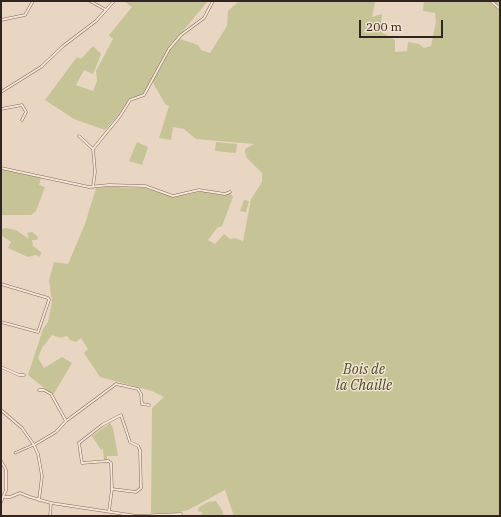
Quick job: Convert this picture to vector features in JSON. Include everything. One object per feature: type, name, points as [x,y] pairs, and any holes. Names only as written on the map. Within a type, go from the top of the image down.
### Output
[{"type":"street","points":[[1,20],[25,15],[34,1]]},
{"type":"street","points":[[90,1],[106,10]]},
{"type":"street","points":[[1,92],[41,67],[63,46],[96,21],[114,1]]},
{"type":"street","points":[[93,149],[120,116],[130,100],[144,95],[169,49],[181,35],[204,18],[213,1]]},
{"type":"street","points":[[491,1],[500,9]]},
{"type":"street","points":[[1,109],[22,105],[26,112],[22,120]]},
{"type":"street","points":[[79,136],[93,149],[95,172],[93,187]]},
{"type":"street","points":[[1,168],[93,187],[109,185],[145,186],[173,196],[199,190],[225,194],[230,192]]},
{"type":"street","points":[[1,284],[48,298],[49,300],[38,332],[1,322]]},
{"type":"street","points":[[1,367],[19,375],[24,375]]},
{"type":"street","points":[[15,453],[52,434],[66,421],[116,384],[138,389],[141,394],[142,404],[149,405]]},
{"type":"street","points":[[39,390],[44,390],[51,394],[66,421]]},
{"type":"street","points":[[1,410],[22,428],[34,444],[38,454],[42,476],[39,500]]},
{"type":"street","points":[[109,511],[112,489],[110,462],[82,463],[78,444],[102,425],[121,415],[130,442],[138,446],[140,450],[141,488],[136,492],[112,489]]},
{"type":"street","points":[[1,502],[5,497],[6,470],[2,460]]},
{"type":"street","points":[[5,497],[10,497],[20,492],[39,500],[52,503],[137,516],[182,514]]},
{"type":"street","points":[[50,516],[52,503]]},
{"type":"green space","name":"Bois de la Chaille","points":[[124,1],[208,1],[177,38],[198,45],[201,50],[210,53],[227,26],[228,11],[239,1],[375,1],[372,17],[382,14],[380,31],[395,40],[395,52],[407,51],[408,42],[419,44],[424,48],[431,46],[436,22],[435,13],[423,11],[424,1],[500,1],[500,516],[234,516],[225,490],[188,510],[176,513],[151,513],[152,408],[164,397],[152,391],[100,377],[84,353],[88,349],[81,338],[76,342],[70,340],[67,336],[60,338],[52,335],[42,348],[38,358],[44,368],[62,357],[72,363],[53,395],[28,375],[43,329],[48,322],[52,302],[49,280],[54,262],[68,264],[85,224],[96,188],[145,188],[174,197],[204,191],[222,195],[230,193],[233,197],[222,226],[217,228],[208,240],[215,244],[224,234],[230,239],[235,238],[243,241],[251,199],[262,182],[262,173],[247,158],[245,152],[245,149],[254,144],[196,139],[184,129],[173,127],[171,140],[159,138],[169,106],[165,104],[152,81],[143,95],[130,98],[119,115],[105,130],[74,119],[45,100],[77,57],[81,59],[93,46],[101,54],[93,74],[84,70],[76,85],[93,91],[97,81],[96,71],[113,39],[109,35],[132,7]]},
{"type":"green space","points":[[137,142],[148,147],[142,165],[129,161]]},
{"type":"green space","points":[[216,142],[237,144],[236,153],[215,151]]},
{"type":"green space","points":[[1,169],[41,178],[39,185],[45,187],[36,211],[31,215],[1,215]]},
{"type":"green space","points":[[244,200],[249,201],[246,212],[240,211]]},
{"type":"green space","points":[[6,228],[16,230],[29,239],[27,233],[32,232],[38,237],[37,240],[32,240],[33,246],[41,252],[40,257],[36,255],[28,257],[8,248],[11,242],[1,235],[1,229]]},
{"type":"green space","points":[[110,423],[113,428],[118,456],[107,456],[107,460],[104,460],[103,449],[101,450],[92,436]]},
{"type":"green space","points":[[216,501],[223,512],[223,516],[201,516],[202,512],[198,511],[198,508],[208,502]]}]
